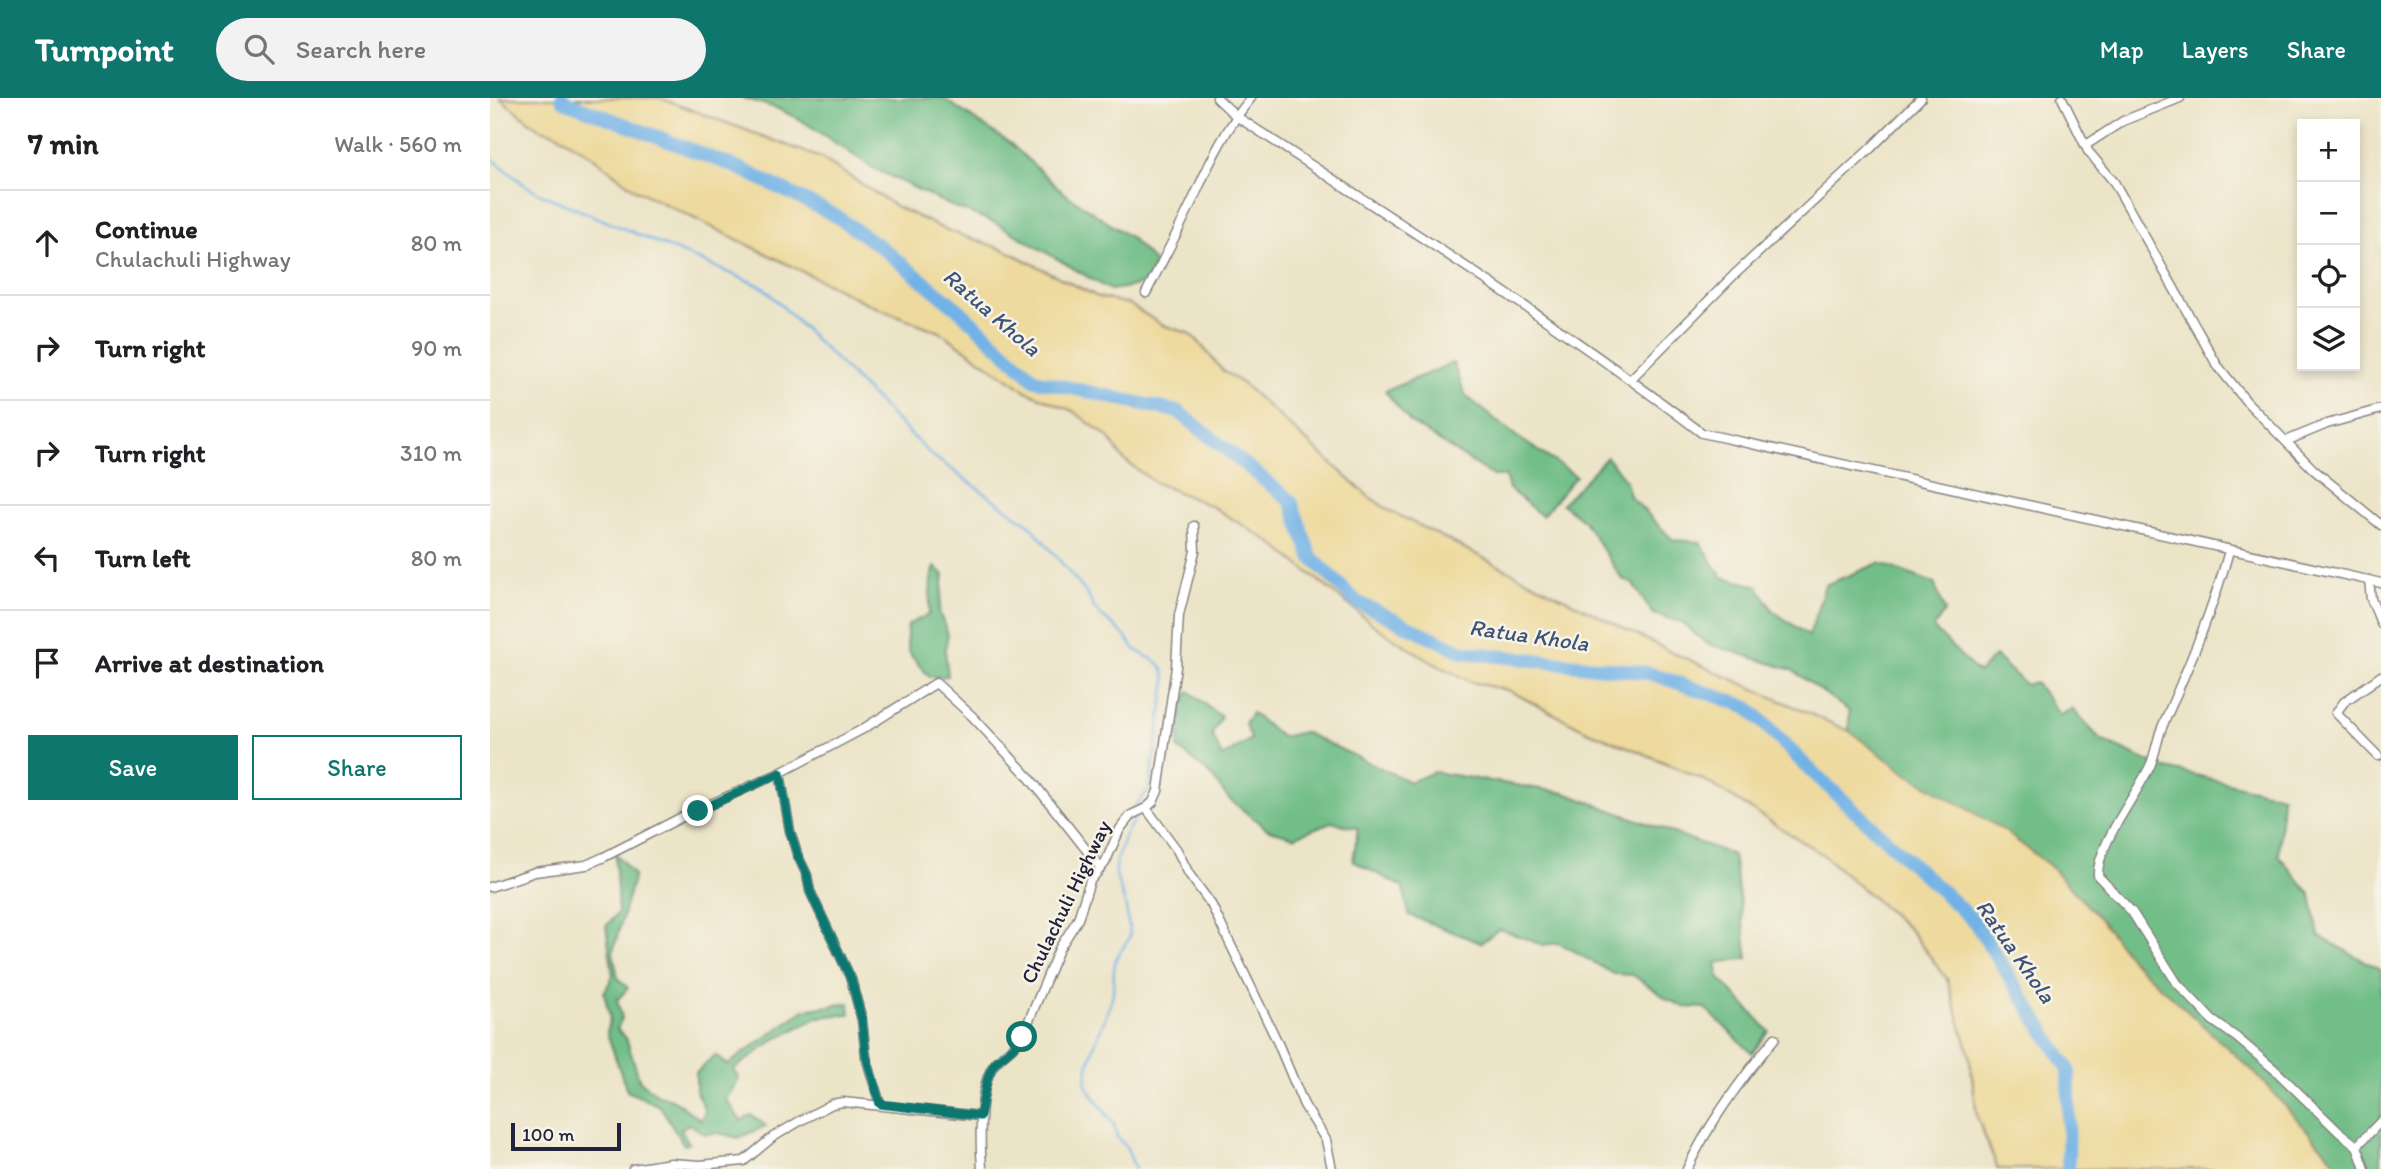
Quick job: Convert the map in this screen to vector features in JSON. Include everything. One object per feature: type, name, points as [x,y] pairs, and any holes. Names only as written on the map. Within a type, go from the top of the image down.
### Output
[{"type":"street","points":[[1217,98],[1236,116],[1511,296],[1631,379],[1702,433],[2381,583]]},
{"type":"street","points":[[1146,293],[1204,171],[1236,116],[1251,98]]},
{"type":"street","points":[[1631,379],[1734,275],[1921,98]]},
{"type":"street","points":[[2062,98],[2097,163],[2114,181],[2217,365],[2246,401],[2314,470],[2381,525]]},
{"type":"street","points":[[2086,145],[2123,121],[2180,98]]},
{"type":"street","points":[[2286,441],[2327,424],[2381,410]]},
{"type":"street","name":"Chulachuli Highway","points":[[982,1169],[980,1116],[991,1070],[1022,1037],[1059,949],[1078,919],[1090,881],[1105,863],[1125,820],[1146,808],[1158,791],[1176,667],[1179,615],[1195,551],[1194,526]]},
{"type":"street","points":[[2230,551],[2216,600],[2162,726],[2151,764],[2108,843],[2098,868],[2098,876],[2132,912],[2177,983],[2212,1020],[2255,1053],[2357,1146],[2365,1169]]},
{"type":"street","points":[[2369,580],[2371,599],[2381,623]]},
{"type":"street","points":[[2378,756],[2336,713],[2344,702],[2381,676]]},
{"type":"street","points":[[490,887],[535,873],[586,865],[682,817],[780,773],[863,729],[936,683],[973,717],[1028,776],[1100,867]]},
{"type":"street","points":[[780,773],[790,831],[797,854],[807,875],[810,891],[851,979],[862,1020],[866,1056],[880,1104]]},
{"type":"street","points":[[1146,808],[1212,904],[1304,1105],[1326,1140],[1332,1169]]},
{"type":"street","points":[[1687,1169],[1735,1086],[1775,1038]]},
{"type":"street","points":[[633,1169],[671,1163],[738,1163],[791,1126],[832,1104],[843,1102],[980,1116]]},
{"type":"street","points":[[2357,1146],[2381,1121]]},
{"type":"green space","points":[[743,98],[943,98],[1011,144],[1064,193],[1131,238],[1154,262],[1152,271],[1145,281],[1139,284],[1110,290],[996,223],[949,205],[873,168],[801,120],[776,108]]},
{"type":"green space","points":[[1453,363],[1466,396],[1516,436],[1576,476],[1542,516],[1509,489],[1505,476],[1493,476],[1410,422],[1385,391]]},
{"type":"green space","points":[[1607,457],[1626,481],[1630,496],[1673,540],[1700,542],[1722,577],[1758,586],[1773,611],[1809,636],[1825,585],[1879,563],[1934,583],[1945,611],[1933,628],[1978,673],[1995,656],[2026,685],[2035,682],[2060,715],[2072,709],[2101,740],[2158,766],[2282,796],[2279,856],[2311,895],[2319,936],[2381,970],[2381,1169],[2342,1169],[2254,1072],[2131,960],[2099,918],[2050,866],[2003,830],[1904,772],[1849,731],[1849,711],[1792,670],[1706,643],[1681,622],[1653,614],[1632,583],[1622,579],[1584,521],[1562,504]]},
{"type":"green space","points":[[935,567],[944,575],[939,612],[948,634],[945,650],[948,676],[930,677],[910,654],[907,635],[908,625],[929,614],[931,579]]},
{"type":"green space","points":[[1189,691],[1221,717],[1212,734],[1222,757],[1251,739],[1245,723],[1252,713],[1281,737],[1304,732],[1410,782],[1434,772],[1565,793],[1733,855],[1748,958],[1716,963],[1719,978],[1769,1031],[1752,1053],[1705,1008],[1684,1007],[1667,999],[1633,975],[1614,974],[1559,943],[1543,945],[1499,929],[1481,943],[1409,915],[1403,887],[1353,861],[1358,828],[1331,822],[1294,837],[1267,829],[1228,798],[1210,774],[1178,748],[1182,706]]},
{"type":"green space","points":[[615,853],[634,875],[613,952],[618,978],[628,988],[617,1000],[622,1018],[617,1029],[626,1038],[640,1081],[658,1095],[672,1099],[701,1120],[705,1110],[696,1091],[696,1073],[715,1055],[727,1065],[804,1010],[849,1003],[850,1014],[819,1017],[777,1038],[734,1069],[739,1079],[726,1099],[741,1121],[751,1115],[766,1126],[738,1138],[719,1133],[705,1134],[689,1124],[681,1129],[689,1143],[684,1145],[660,1106],[627,1091],[607,1033],[610,1017],[604,993],[613,976],[606,926],[618,913]]},
{"type":"sand","points":[[500,98],[660,98],[821,158],[897,207],[946,230],[1005,250],[1098,297],[1129,304],[1162,325],[1188,333],[1222,370],[1243,384],[1368,496],[1390,511],[1671,652],[1849,731],[1904,772],[2003,830],[2050,866],[2099,918],[2131,960],[2254,1072],[2342,1169],[1998,1169],[1977,1117],[1969,1053],[1947,979],[1909,929],[1822,854],[1706,781],[1587,731],[1510,691],[1472,682],[1435,664],[1376,627],[1272,543],[1211,506],[1154,482],[1123,459],[1109,438],[1073,411],[1026,391],[940,332],[875,307],[636,190],[587,153],[555,133],[538,128]]},
{"type":"waterway","name":"Ratua Khola","points":[[562,98],[741,169],[836,216],[882,248],[958,309],[1035,380],[1179,412],[1291,501],[1311,557],[1357,602],[1463,652],[1649,673],[1748,707],[1804,764],[1974,921],[2069,1070],[2068,1169]]},
{"type":"waterway","points":[[490,157],[525,185],[541,194],[763,287],[930,454],[1031,526],[1088,595],[1099,614],[1124,635],[1134,648],[1158,663],[1164,673],[1166,681],[1149,789],[1133,809]]},
{"type":"waterway","points":[[1135,818],[1125,835],[1116,862],[1116,876],[1126,907],[1130,936],[1116,959],[1112,997],[1093,1051],[1086,1085],[1114,1125],[1117,1137],[1127,1148],[1135,1169]]},
{"type":"route","points":[[698,811],[780,773],[790,831],[797,854],[807,875],[810,891],[851,979],[862,1020],[866,1056],[880,1104],[980,1116],[991,1070],[1022,1037]]}]
